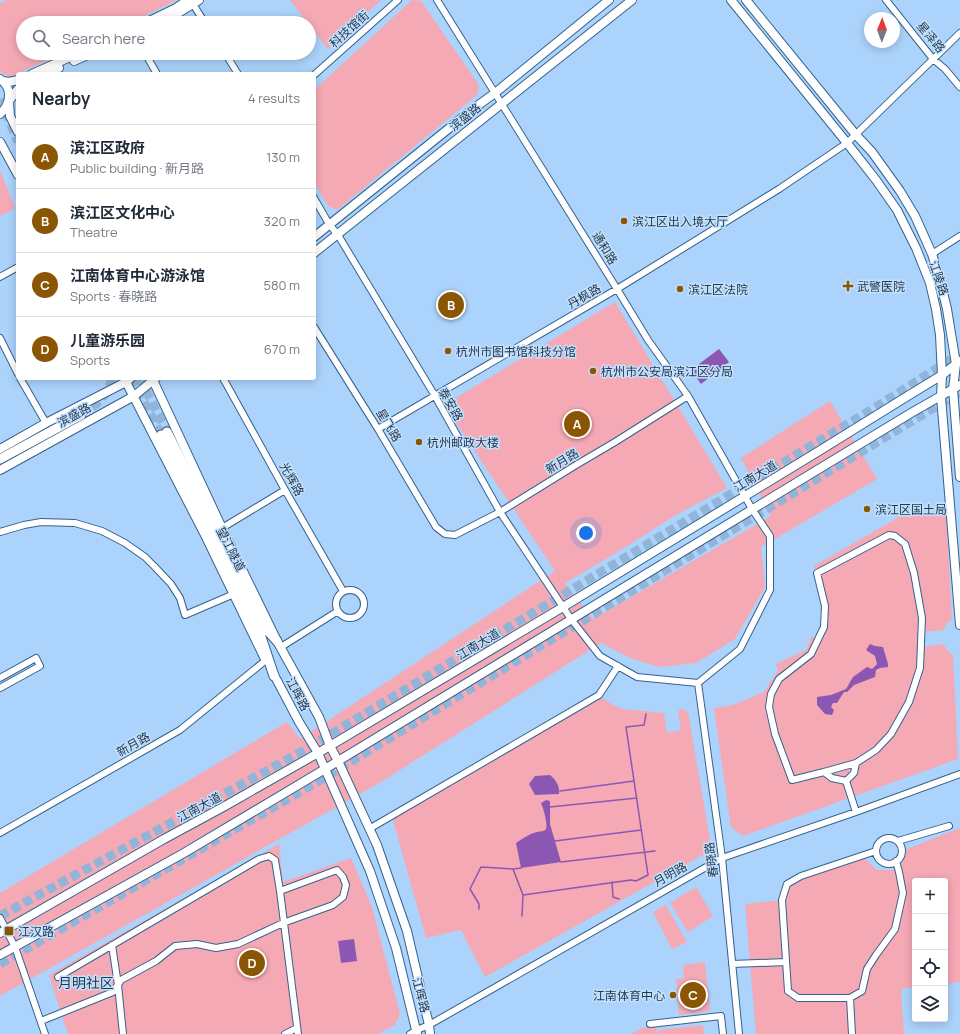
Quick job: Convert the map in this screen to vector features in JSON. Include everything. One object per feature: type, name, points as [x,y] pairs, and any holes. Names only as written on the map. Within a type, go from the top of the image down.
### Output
[{"type":"highway","points":[[0,459],[81,415]]},
{"type":"highway","name":"望江隧道","points":[[274,676],[259,631],[164,433],[266,629],[279,644]]},
{"type":"main road","name":"滨盛路","points":[[316,235],[609,0]]},
{"type":"main road","name":"滨盛路","points":[[316,252],[632,0]]},
{"type":"main road","name":"江陵路","points":[[731,0],[876,180],[897,210],[916,248],[930,283],[940,335],[942,375],[941,396],[960,625]]},
{"type":"main road","name":"江陵路","points":[[746,0],[856,135],[872,152],[900,191],[915,216],[932,254],[939,276],[958,362],[957,387],[960,477]]},
{"type":"main road","points":[[159,16],[193,1]]},
{"type":"main road","points":[[173,16],[193,1]]},
{"type":"main road","points":[[36,72],[63,60]]},
{"type":"main road","points":[[59,71],[79,60]]},
{"type":"main road","points":[[2,80],[9,82],[16,80]]},
{"type":"main road","points":[[2,80],[7,87],[9,94],[10,116],[16,128]]},
{"type":"main road","points":[[0,114],[16,92]]},
{"type":"main road","points":[[0,142],[16,171]]},
{"type":"main road","name":"江南大道","points":[[3,932],[164,839],[318,754],[745,496],[942,375],[958,362]]},
{"type":"main road","name":"滨盛路","points":[[0,448],[125,380]]},
{"type":"main road","name":"江晖路","points":[[127,380],[274,676],[318,754],[370,871],[396,948],[415,1033]]},
{"type":"main road","name":"滨盛路","points":[[0,470],[134,396],[153,380]]},
{"type":"main road","name":"江晖路","points":[[154,380],[222,528],[279,644],[319,717],[330,746],[377,845],[407,931],[430,1034]]},
{"type":"main road","points":[[0,955],[184,853],[752,509],[957,387]]},
{"type":"street","name":"科技馆街","points":[[316,73],[398,0]]},
{"type":"street","name":"通和路","points":[[437,0],[648,340],[688,396],[752,509]]},
{"type":"street","name":"星泽路","points":[[886,0],[933,59],[945,69],[960,87]]},
{"type":"street","points":[[193,1],[201,16]]},
{"type":"street","points":[[933,59],[960,33]]},
{"type":"street","name":"丹枫路","points":[[378,429],[617,289],[779,189],[847,143],[933,59]]},
{"type":"street","points":[[149,60],[157,72]]},
{"type":"street","points":[[229,60],[237,72]]},
{"type":"street","name":"泰安路","points":[[316,201],[329,224],[338,235],[435,396],[500,512],[571,620]]},
{"type":"street","points":[[932,254],[960,236]]},
{"type":"street","points":[[0,277],[16,268]]},
{"type":"street","name":"星飞路","points":[[316,330],[378,429],[436,527],[445,534]]},
{"type":"street","points":[[0,338],[16,370]]},
{"type":"street","points":[[21,380],[46,423]]},
{"type":"street","name":"光辉路","points":[[224,380],[343,591]]},
{"type":"street","name":"新月路","points":[[445,534],[455,535],[500,512],[688,396]]},
{"type":"street","points":[[222,528],[285,490]]},
{"type":"street","points":[[571,620],[600,656],[637,677],[698,683],[740,649],[770,590],[770,536],[752,509]]},
{"type":"street","points":[[0,532],[40,522],[75,523],[102,531],[125,543],[145,557],[171,584],[180,598],[186,615],[234,594]]},
{"type":"street","points":[[889,535],[895,536],[905,544],[914,573],[922,618],[920,668],[909,702],[891,734],[876,750],[856,762],[824,772],[792,780],[775,734],[769,707],[771,694],[779,679],[812,654],[824,627],[825,606],[817,573],[889,535]]},
{"type":"street","points":[[348,589],[358,592],[363,600],[363,609],[353,618],[340,615],[335,607],[336,597],[343,591],[348,589]]},
{"type":"street","points":[[279,644],[338,611]]},
{"type":"street","points":[[0,678],[36,658],[40,666],[0,688]]},
{"type":"street","name":"新月路","points":[[0,833],[180,730],[266,660]]},
{"type":"street","points":[[370,829],[599,695],[618,666]]},
{"type":"street","name":"春晓路","points":[[698,683],[722,858],[739,1034]]},
{"type":"street","points":[[846,781],[854,773],[856,762]]},
{"type":"street","points":[[824,772],[832,778],[846,781]]},
{"type":"street","name":"月明路","points":[[415,1033],[722,858],[856,812],[960,774]]},
{"type":"street","points":[[846,781],[856,812]]},
{"type":"street","points":[[898,842],[949,826]]},
{"type":"street","points":[[890,838],[898,842],[902,852],[896,861],[888,863],[881,861],[878,858],[876,847],[882,840],[890,838]]},
{"type":"street","points":[[876,851],[801,876],[787,884],[782,900],[788,991],[798,998],[850,998],[862,991],[867,969],[895,929],[903,893],[896,861]]},
{"type":"street","points":[[58,977],[259,858],[269,856],[275,860],[298,1031],[285,1034]]},
{"type":"street","points":[[41,1021],[113,992],[121,980],[156,961],[175,946],[196,944],[216,948],[238,944],[283,923],[333,905],[343,897],[346,885],[343,876],[337,870],[280,891]]},
{"type":"street","points":[[0,918],[3,932],[15,947],[45,1034]]},
{"type":"street","points":[[112,945],[123,1034]]},
{"type":"street","points":[[732,964],[786,962]]},
{"type":"street","points":[[850,998],[852,1034]]},
{"type":"street","points":[[650,1024],[721,1016],[723,1034]]},
{"type":"shaded area","points":[[7,0],[177,0],[144,16],[16,16],[16,60],[48,60],[21,72],[16,72],[16,74],[10,77],[0,72],[0,3]]},
{"type":"shaded area","points":[[290,0],[381,0],[328,49],[316,34],[316,16],[302,16]]},
{"type":"shaded area","points":[[412,0],[421,1],[479,85],[477,95],[337,210],[328,206],[316,185],[316,88]]},
{"type":"shaded area","points":[[0,170],[15,208],[0,216]]},
{"type":"shaded area","points":[[615,302],[727,488],[676,515],[565,583],[593,619],[771,516],[741,458],[830,401],[877,479],[761,547],[765,587],[735,639],[696,663],[659,667],[630,658],[601,643],[381,782],[0,996],[0,893],[287,722],[300,739],[555,571],[444,405]]},
{"type":"shaded area","points":[[719,349],[729,362],[701,384],[691,370]]},
{"type":"shaded area","points":[[908,512],[946,512],[952,620],[947,622],[944,630],[921,632],[921,647],[943,644],[953,655],[958,759],[743,836],[731,827],[714,708],[733,705],[764,692],[778,671],[776,664],[806,650],[812,635],[816,642],[821,634],[825,611],[821,587],[814,566]]},
{"type":"shaded area","points":[[870,644],[883,647],[888,667],[876,670],[875,677],[854,685],[847,692],[844,692],[837,703],[833,703],[831,707],[834,710],[832,715],[825,714],[817,705],[817,697],[831,695],[846,689],[853,677],[867,667],[872,669],[877,664],[875,656],[866,650]]},
{"type":"shaded area","points":[[601,697],[613,705],[623,709],[664,713],[667,733],[681,730],[678,711],[682,709],[688,712],[710,840],[706,853],[485,977],[461,930],[426,938],[392,817]]},
{"type":"shaded area","points":[[550,775],[557,783],[559,794],[535,795],[529,784],[535,776]]},
{"type":"shaded area","points":[[546,800],[550,801],[550,824],[561,862],[521,868],[516,843],[529,835],[546,829],[546,820],[541,803]]},
{"type":"shaded area","points":[[960,828],[960,982],[948,984],[948,878],[912,878],[912,987],[901,989],[904,1034],[756,1034],[745,904],[782,900],[787,884],[862,856],[877,870],[892,870],[901,865],[907,849]]},
{"type":"shaded area","points":[[279,844],[283,882],[351,858],[372,907],[400,1014],[395,1025],[378,1034],[68,1034],[49,975]]},
{"type":"shaded area","points":[[696,887],[713,916],[688,932],[670,903]]},
{"type":"shaded area","points":[[666,905],[687,942],[672,949],[653,912]]},
{"type":"shaded area","points":[[354,939],[357,961],[341,963],[338,941]]},
{"type":"shaded area","points":[[705,962],[710,1011],[679,1015],[676,979],[684,978],[683,965]]},
{"type":"shaded area","points":[[703,1025],[704,1034],[658,1034],[658,1030]]},
{"type":"shaded area","points":[[656,1027],[657,1034],[631,1034],[642,1028]]},
{"type":"waterway","points":[[523,895],[631,880],[636,881],[648,875],[626,727],[644,725],[646,714]]},
{"type":"waterway","points":[[560,791],[634,781]]},
{"type":"waterway","points":[[550,807],[637,798]]},
{"type":"waterway","points":[[555,841],[641,830]]},
{"type":"waterway","points":[[561,862],[655,851]]},
{"type":"waterway","points":[[479,909],[479,904],[470,889],[481,867],[513,869]]},
{"type":"waterway","points":[[521,868],[513,869],[523,895],[522,916]]},
{"type":"waterway","points":[[612,882],[613,897],[619,899]]},
{"type":"tunnel","points":[[0,99],[16,137]]},
{"type":"tunnel","points":[[0,916],[301,752],[871,410],[960,354]]},
{"type":"tunnel","points":[[81,415],[101,400],[111,380]]},
{"type":"tunnel","points":[[133,380],[161,435]]},
{"type":"tunnel","points":[[141,380],[167,432]]},
{"type":"tunnel","points":[[0,964],[319,781],[960,392]]},
{"type":"place","name":"滨江区出入境大厅","points":[[624,221]]},
{"type":"place","name":"武警医院","points":[[848,286]]},
{"type":"place","name":"滨江区法院","points":[[680,289]]},
{"type":"place","name":"滨江区文化中心","points":[[451,305]]},
{"type":"place","name":"杭州市图书馆科技分馆","points":[[448,351]]},
{"type":"place","name":"杭州市公安局滨江区分局","points":[[593,371]]},
{"type":"place","name":"滨江区政府","points":[[577,424]]},
{"type":"place","name":"杭州邮政大楼","points":[[419,442]]},
{"type":"place","name":"滨江区国土局","points":[[867,509]]},
{"type":"place","name":"江汉路","points":[[9,931]]},
{"type":"place","name":"儿童游乐园","points":[[252,963]]},
{"type":"place","name":"江南体育中心","points":[[673,995]]},
{"type":"place","name":"江南体育中心游泳馆","points":[[693,995]]},
{"type":"district","name":"月明社区","points":[[86,982]]}]
